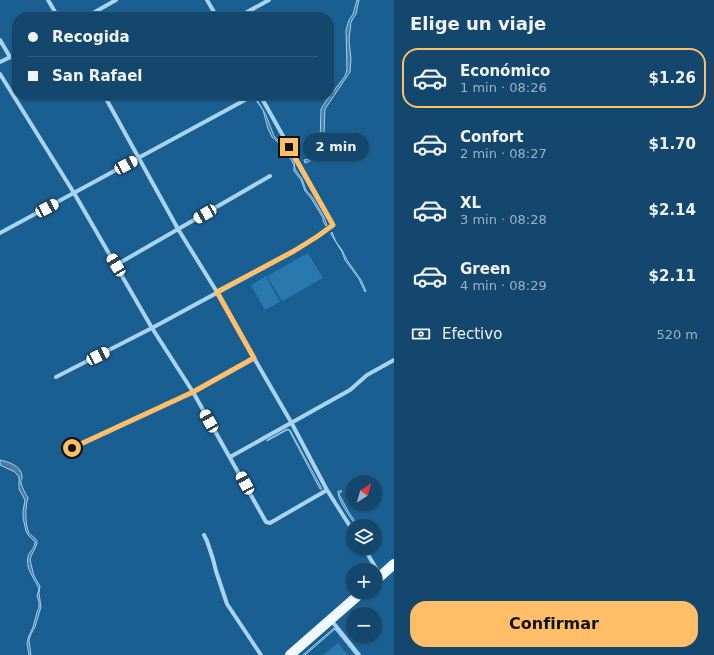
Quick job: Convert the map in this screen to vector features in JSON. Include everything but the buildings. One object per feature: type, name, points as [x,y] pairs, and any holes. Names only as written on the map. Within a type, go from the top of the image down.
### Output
[{"type":"main road","points":[[382,574],[394,564]]},
{"type":"main road","points":[[290,655],[354,599]]},
{"type":"street","points":[[48,0],[55,12]]},
{"type":"street","points":[[95,12],[116,0]]},
{"type":"street","points":[[207,0],[214,12]]},
{"type":"street","points":[[247,12],[269,0]]},
{"type":"street","points":[[0,40],[10,57],[0,62]]},
{"type":"street","points":[[0,74],[12,93]]},
{"type":"street","points":[[16,100],[74,193],[152,328],[193,392],[266,522],[268,523],[327,490]]},
{"type":"street","points":[[107,100],[178,229],[217,292],[292,422],[327,490],[346,520]]},
{"type":"street","points":[[0,233],[245,100]]},
{"type":"street","points":[[56,377],[152,328],[294,251],[333,225],[263,100]]},
{"type":"street","points":[[116,265],[270,176]]},
{"type":"street","points":[[72,448],[193,392],[254,358]]},
{"type":"street","points":[[230,457],[350,390],[367,375],[394,360]]},
{"type":"street","points":[[204,536],[207,541],[227,604],[261,655]]},
{"type":"street","points":[[330,620],[359,655]]},
{"type":"shaded area","points":[[308,253],[323,278],[282,301],[267,276]]},
{"type":"shaded area","points":[[266,276],[280,302],[265,310],[251,285]]},
{"type":"shaded area","points":[[338,643],[348,655],[323,655]]},
{"type":"water","points":[[357,0],[359,0],[356,14],[351,22],[349,40],[351,59],[350,72],[334,96],[334,90],[345,76],[347,70],[346,30],[349,20],[353,14]]},
{"type":"water","points":[[256,100],[257,100],[266,115],[274,136],[292,157],[294,161],[295,169],[302,179],[306,190],[313,198],[324,217],[326,226],[311,198],[305,191],[301,180],[294,171],[294,165],[290,158],[282,151],[278,142],[272,137],[268,129],[263,110]]},
{"type":"water","points":[[331,100],[325,109],[322,144],[318,153],[310,161],[305,163],[304,160],[311,157],[320,142],[321,109],[326,101]]},
{"type":"water","points":[[332,232],[336,242],[361,280],[366,291],[365,292],[359,279],[345,260],[331,234]]},
{"type":"water","points":[[287,429],[290,430],[322,489],[320,489],[289,430],[267,441]]},
{"type":"water","points":[[0,460],[14,465],[20,470],[23,489],[28,498],[26,506],[27,525],[29,533],[36,539],[37,542],[30,560],[34,576],[40,586],[39,593],[41,607],[29,640],[31,655],[29,655],[27,644],[39,608],[37,596],[39,589],[29,570],[27,561],[35,542],[26,531],[23,518],[25,500],[19,489],[19,477],[15,472],[0,465]]},
{"type":"water","points":[[338,491],[342,491],[339,494],[346,507],[346,511],[345,509],[338,495]]},
{"type":"water","points":[[346,511],[348,511],[353,519],[351,519]]},
{"type":"water","points":[[334,628],[335,629],[305,655],[303,655]]},
{"type":"route","points":[[72,448],[193,392],[254,358],[217,292],[294,251],[333,225],[289,147]]}]
